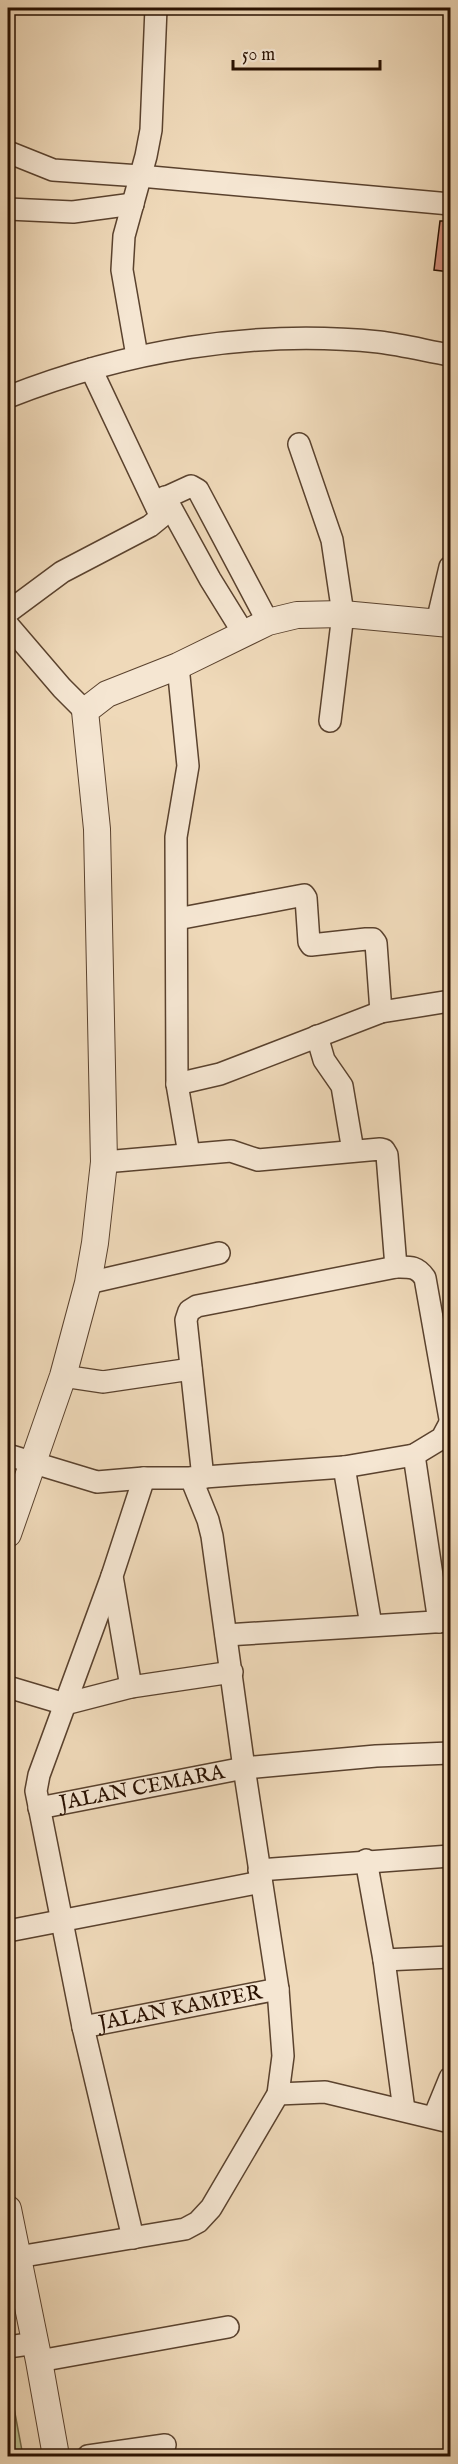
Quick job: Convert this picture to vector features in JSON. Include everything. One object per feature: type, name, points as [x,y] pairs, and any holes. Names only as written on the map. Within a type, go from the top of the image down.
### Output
[{"type":"street","points":[[137,356],[123,270],[124,236],[151,130],[156,8]]},
{"type":"street","points":[[8,152],[53,170],[450,204]]},
{"type":"street","points":[[8,209],[73,212],[133,204]]},
{"type":"street","points":[[8,397],[137,356],[222,342],[306,338],[380,342],[450,355]]},
{"type":"street","points":[[91,369],[160,500],[244,634]]},
{"type":"street","points":[[299,444],[333,540],[343,614],[330,721]]},
{"type":"street","points":[[160,500],[191,486],[198,490],[268,622]]},
{"type":"street","points":[[8,612],[62,572],[158,522],[161,517],[160,500]]},
{"type":"street","points":[[85,711],[107,694],[178,666],[268,622],[297,615],[343,614],[444,623],[450,567]]},
{"type":"street","points":[[8,625],[85,711],[97,829],[104,1162],[88,1283],[63,1376],[8,1534]]},
{"type":"street","points":[[178,666],[188,766],[177,837],[177,1084],[189,1154]]},
{"type":"street","points":[[177,919],[304,895],[311,945],[366,939],[373,939],[376,943],[381,1012]]},
{"type":"street","points":[[177,1084],[220,1074],[381,1012],[450,1002]]},
{"type":"street","points":[[317,1036],[324,1060],[342,1086],[353,1151]]},
{"type":"street","points":[[104,1162],[231,1151],[258,1160],[384,1150],[387,1155],[396,1267]]},
{"type":"street","points":[[88,1283],[219,1253]]},
{"type":"street","points":[[8,1455],[97,1482],[144,1478],[197,1478],[344,1467],[414,1455],[442,1438],[450,1421],[425,1278],[419,1269],[396,1267],[192,1309],[186,1320],[197,1478],[211,1528],[244,1768],[278,1989],[284,2056],[278,2094],[205,2216],[185,2229],[18,2257]]},
{"type":"street","points":[[63,1376],[103,1382],[191,1369]]},
{"type":"street","points":[[226,1635],[445,1621],[414,1455]]},
{"type":"street","points":[[344,1467],[371,1625]]},
{"type":"street","points":[[133,2238],[83,2027],[39,1808],[37,1784],[112,1576],[144,1478]]},
{"type":"street","points":[[112,1576],[131,1687]]},
{"type":"street","points":[[8,1687],[65,1704],[131,1687],[232,1671]]},
{"type":"street","name":"JALAN CEMARA","points":[[39,1808],[244,1768],[376,1756],[450,1753]]},
{"type":"street","points":[[8,1931],[260,1876],[366,1860],[450,1856]]},
{"type":"street","points":[[366,1860],[384,1960],[404,2110]]},
{"type":"street","points":[[384,1960],[450,1958]]},
{"type":"street","name":"JALAN KAMPER","points":[[83,2027],[278,1989]]},
{"type":"street","points":[[278,2094],[325,2092],[442,2119],[450,2078]]},
{"type":"street","points":[[8,2214],[56,2457]]},
{"type":"street","points":[[8,2347],[37,2352],[228,2327]]},
{"type":"street","points":[[88,2457],[165,2445]]},
{"type":"green space","points":[[8,2376],[23,2456],[8,2456]]},
{"type":"building","points":[[440,221],[450,221],[450,272],[434,270]]}]
